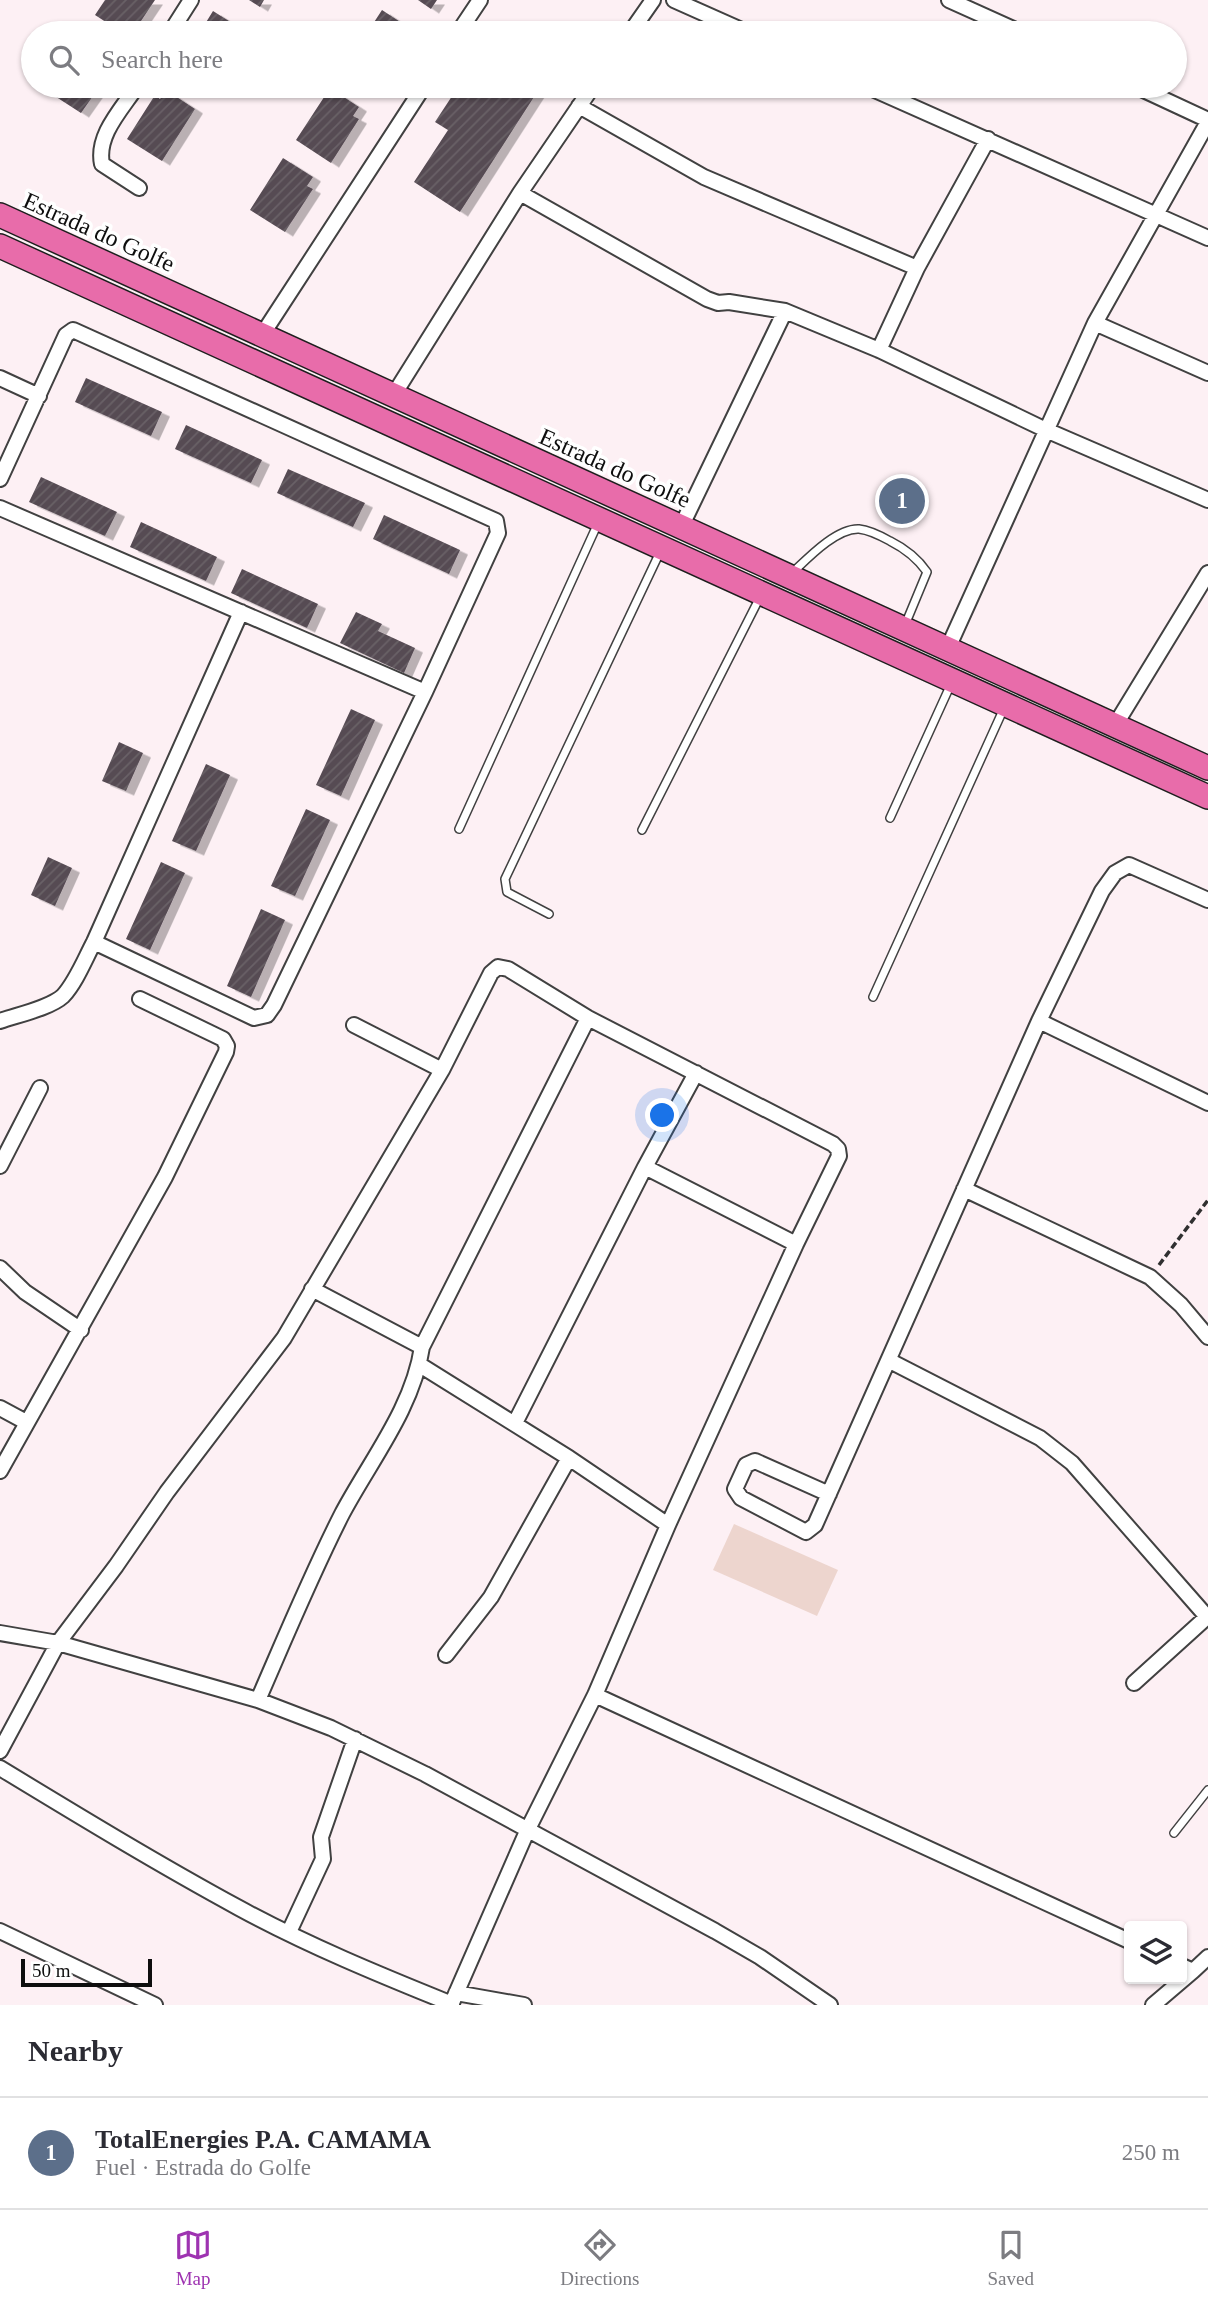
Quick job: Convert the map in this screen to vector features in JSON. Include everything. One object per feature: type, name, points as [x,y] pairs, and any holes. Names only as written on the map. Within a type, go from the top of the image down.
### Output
[{"type":"highway","name":"Estrada do Golfe","points":[[0,215],[1208,768]]},
{"type":"highway","points":[[0,246],[1208,797]]},
{"type":"street","points":[[178,21],[191,0]]},
{"type":"street","points":[[466,21],[480,0]]},
{"type":"street","points":[[638,21],[653,0]]},
{"type":"street","points":[[674,0],[721,21]]},
{"type":"street","points":[[948,0],[995,21]]},
{"type":"street","points":[[129,98],[102,140],[100,152],[102,164],[139,188]]},
{"type":"street","points":[[262,335],[416,98]]},
{"type":"street","points":[[393,396],[520,193],[585,98]]},
{"type":"street","points":[[894,98],[1208,238]]},
{"type":"street","points":[[947,650],[1096,323],[1208,121],[1160,98]]},
{"type":"street","points":[[579,106],[704,177],[917,268]]},
{"type":"street","points":[[879,351],[917,268],[988,139]]},
{"type":"street","points":[[520,193],[707,299],[718,303],[729,302],[785,311],[879,351],[1046,430],[1208,500]]},
{"type":"street","points":[[681,527],[785,311]]},
{"type":"street","points":[[1096,323],[1208,373]]},
{"type":"street","points":[[0,479],[66,335],[73,330],[496,521],[498,533],[425,692],[267,1015],[254,1018],[94,942]]},
{"type":"street","points":[[0,378],[39,396]]},
{"type":"street","points":[[0,508],[425,692]]},
{"type":"street","points":[[1114,727],[1208,573]]},
{"type":"street","points":[[0,1020],[53,1002],[63,995],[94,942],[241,612]]},
{"type":"street","points":[[829,1494],[755,1461],[746,1465],[736,1489],[741,1498],[806,1532],[815,1525],[890,1361],[1039,1021],[1102,891],[1115,873],[1129,865],[1208,900]]},
{"type":"street","points":[[0,1751],[58,1643],[167,1492],[284,1338],[442,1070],[491,973],[498,967],[508,969],[588,1018],[833,1144],[838,1149],[839,1156],[668,1525],[595,1695],[528,1829],[453,2001]]},
{"type":"street","points":[[0,1471],[165,1177],[226,1052],[227,1046],[223,1039],[140,999]]},
{"type":"street","points":[[258,1700],[325,1546],[400,1411],[420,1365],[422,1346],[588,1018]]},
{"type":"street","points":[[1039,1021],[1208,1103]]},
{"type":"street","points":[[354,1025],[442,1070]]},
{"type":"street","points":[[514,1423],[696,1073]]},
{"type":"street","points":[[0,1166],[40,1088]]},
{"type":"street","points":[[645,1167],[796,1244]]},
{"type":"street","points":[[964,1189],[1150,1277],[1181,1305],[1208,1337]]},
{"type":"street","points":[[0,1268],[24,1292],[81,1330]]},
{"type":"street","points":[[312,1289],[422,1346]]},
{"type":"street","points":[[890,1361],[1040,1438],[1058,1451],[1072,1463],[1208,1617],[1134,1683]]},
{"type":"street","points":[[420,1365],[569,1458],[668,1525]]},
{"type":"street","points":[[0,1408],[26,1422]]},
{"type":"street","points":[[446,1656],[491,1597],[569,1458]]},
{"type":"street","points":[[0,1633],[58,1643],[258,1700],[355,1739],[528,1829],[749,1951],[831,2005]]},
{"type":"street","points":[[595,1695],[1124,1939]]},
{"type":"street","points":[[289,1932],[324,1859],[320,1837],[355,1739]]},
{"type":"street","points":[[0,1768],[241,1909],[380,1975],[453,2001],[524,2005]]},
{"type":"street","points":[[0,1931],[155,2005]]},
{"type":"street","points":[[1153,2005],[1188,1968],[1208,1957]]},
{"type":"lane","points":[[459,830],[600,520]]},
{"type":"lane","points":[[789,575],[820,547],[840,534],[858,529],[882,537],[904,548],[927,572],[904,629]]},
{"type":"lane","points":[[549,914],[507,892],[505,879],[662,548]]},
{"type":"lane","points":[[642,830],[762,593]]},
{"type":"lane","points":[[890,818],[952,680]]},
{"type":"lane","points":[[873,997],[1006,705]]},
{"type":"lane","points":[[1174,1833],[1208,1790]]},
{"type":"path","points":[[1150,1277],[1208,1200]]},
{"type":"shaded area","points":[[734,1524],[838,1570],[817,1616],[713,1570]]},
{"type":"building","points":[[105,0],[155,0],[141,21],[104,21],[95,15]]},
{"type":"building","points":[[249,0],[264,0],[260,7]]},
{"type":"building","points":[[418,0],[437,0],[431,9]]},
{"type":"building","points":[[382,10],[399,21],[375,21]]},
{"type":"building","points":[[213,11],[229,21],[207,21]]},
{"type":"building","points":[[58,98],[92,98],[81,113]]},
{"type":"building","points":[[153,98],[178,98],[195,109],[162,161],[127,139]]},
{"type":"building","points":[[323,98],[345,98],[359,107],[353,116],[359,119],[331,163],[296,140]]},
{"type":"building","points":[[451,98],[533,98],[460,212],[414,182],[448,130],[435,122]]},
{"type":"building","points":[[283,158],[313,177],[307,186],[313,189],[285,232],[250,210]]},
{"type":"building","points":[[86,378],[162,412],[151,436],[75,402]]},
{"type":"building","points":[[186,425],[262,460],[251,483],[175,449]]},
{"type":"building","points":[[288,469],[365,503],[353,527],[277,493]]},
{"type":"building","points":[[41,477],[117,512],[105,536],[29,502]]},
{"type":"building","points":[[384,515],[460,550],[449,574],[373,539]]},
{"type":"building","points":[[141,522],[217,557],[206,581],[130,547]]},
{"type":"building","points":[[242,569],[318,604],[307,628],[231,593]]},
{"type":"building","points":[[356,612],[382,624],[378,631],[415,648],[404,673],[340,643]]},
{"type":"building","points":[[351,709],[375,720],[341,796],[316,785]]},
{"type":"building","points":[[119,742],[143,753],[126,791],[102,781]]},
{"type":"building","points":[[206,764],[230,775],[196,851],[172,841]]},
{"type":"building","points":[[306,809],[330,820],[295,896],[271,886]]},
{"type":"building","points":[[48,857],[72,868],[55,906],[31,895]]},
{"type":"building","points":[[161,862],[185,873],[150,950],[126,939]]},
{"type":"building","points":[[261,909],[285,920],[251,997],[227,986]]},
{"type":"place","name":"TotalEnergies P.A. CAMAMA","points":[[902,501]]}]
